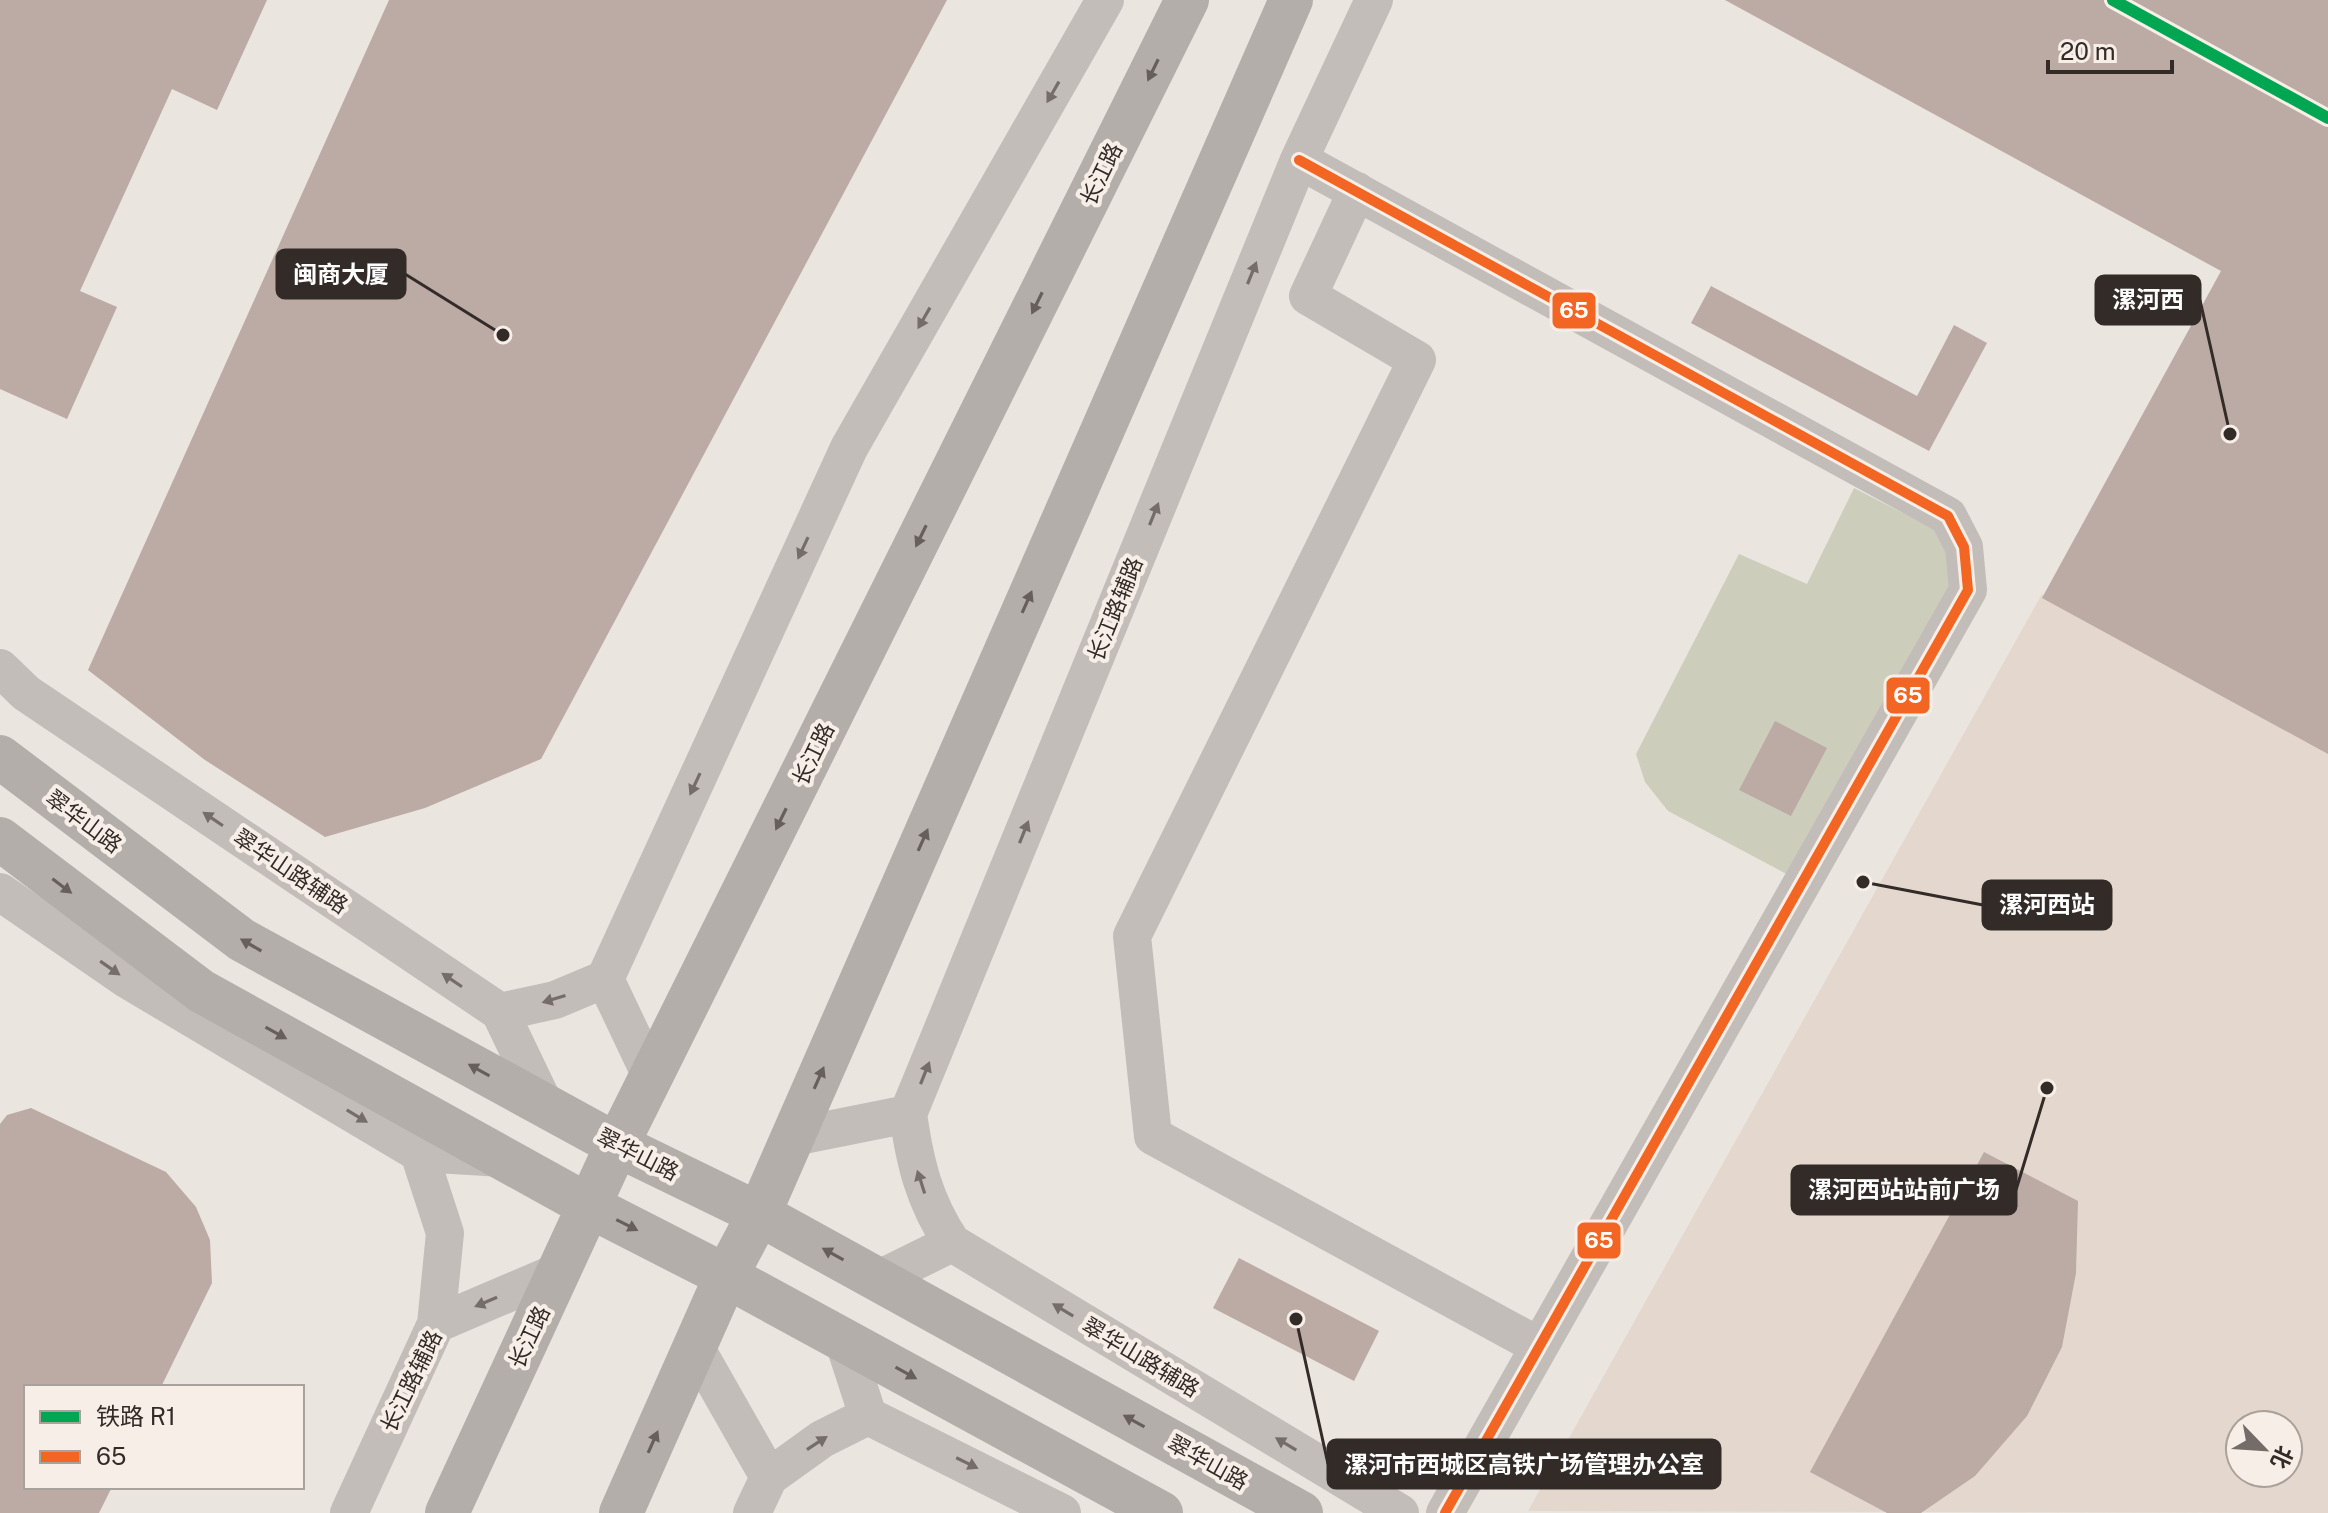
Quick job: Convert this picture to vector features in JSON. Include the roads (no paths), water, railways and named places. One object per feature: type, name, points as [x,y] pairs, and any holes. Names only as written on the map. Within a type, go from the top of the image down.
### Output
[{"type":"main road","name":"长江路","points":[[447,1513],[617,1145],[1187,0]]},
{"type":"main road","points":[[621,1513],[726,1276],[759,1214],[1291,0]]},
{"type":"main road","name":"翠华山路","points":[[0,757],[242,940],[617,1145],[759,1214],[1301,1513]]},
{"type":"main road","points":[[0,839],[201,991],[589,1206],[726,1276],[1161,1513]]},
{"type":"street","points":[[545,1106],[500,1012],[555,1000],[605,979],[849,448],[1105,0]]},
{"type":"street","name":"长江路辅路","points":[[908,1114],[1299,160],[1374,0]]},
{"type":"street","points":[[1299,160],[1948,516],[1964,547],[1968,590],[1537,1345],[1445,1513]]},
{"type":"street","points":[[1357,191],[1308,296],[1417,360],[1132,936],[1153,1136],[1537,1345]]},
{"type":"street","name":"翠华山路辅路","points":[[0,668],[26,693],[500,1012]]},
{"type":"street","points":[[0,892],[128,980],[419,1153],[505,1158]]},
{"type":"street","points":[[605,979],[652,1078]]},
{"type":"street","points":[[793,1137],[908,1114],[917,1173],[931,1213],[952,1243],[879,1279]]},
{"type":"street","points":[[419,1153],[445,1233],[436,1324]]},
{"type":"street","name":"翠华山路辅路","points":[[952,1243],[1400,1513]]},
{"type":"street","name":"长江路辅路","points":[[349,1513],[436,1324],[558,1272]]},
{"type":"street","points":[[843,1339],[868,1416],[1062,1513]]},
{"type":"street","points":[[695,1347],[769,1477]]},
{"type":"street","points":[[752,1513],[769,1477],[822,1439],[868,1416]]},
{"type":"rail line","name":"R1","points":[[2113,0],[2328,118]]},
{"type":"place","name":"闽商大厦","points":[[503,335]]},
{"type":"place","name":"漯河西","points":[[2230,434]]},
{"type":"place","name":"漯河西站","points":[[1863,882]]},
{"type":"place","name":"漯河西站站前广场","points":[[2047,1088]]},
{"type":"place","name":"漯河市西城区高铁广场管理办公室","points":[[1296,1319]]}]
